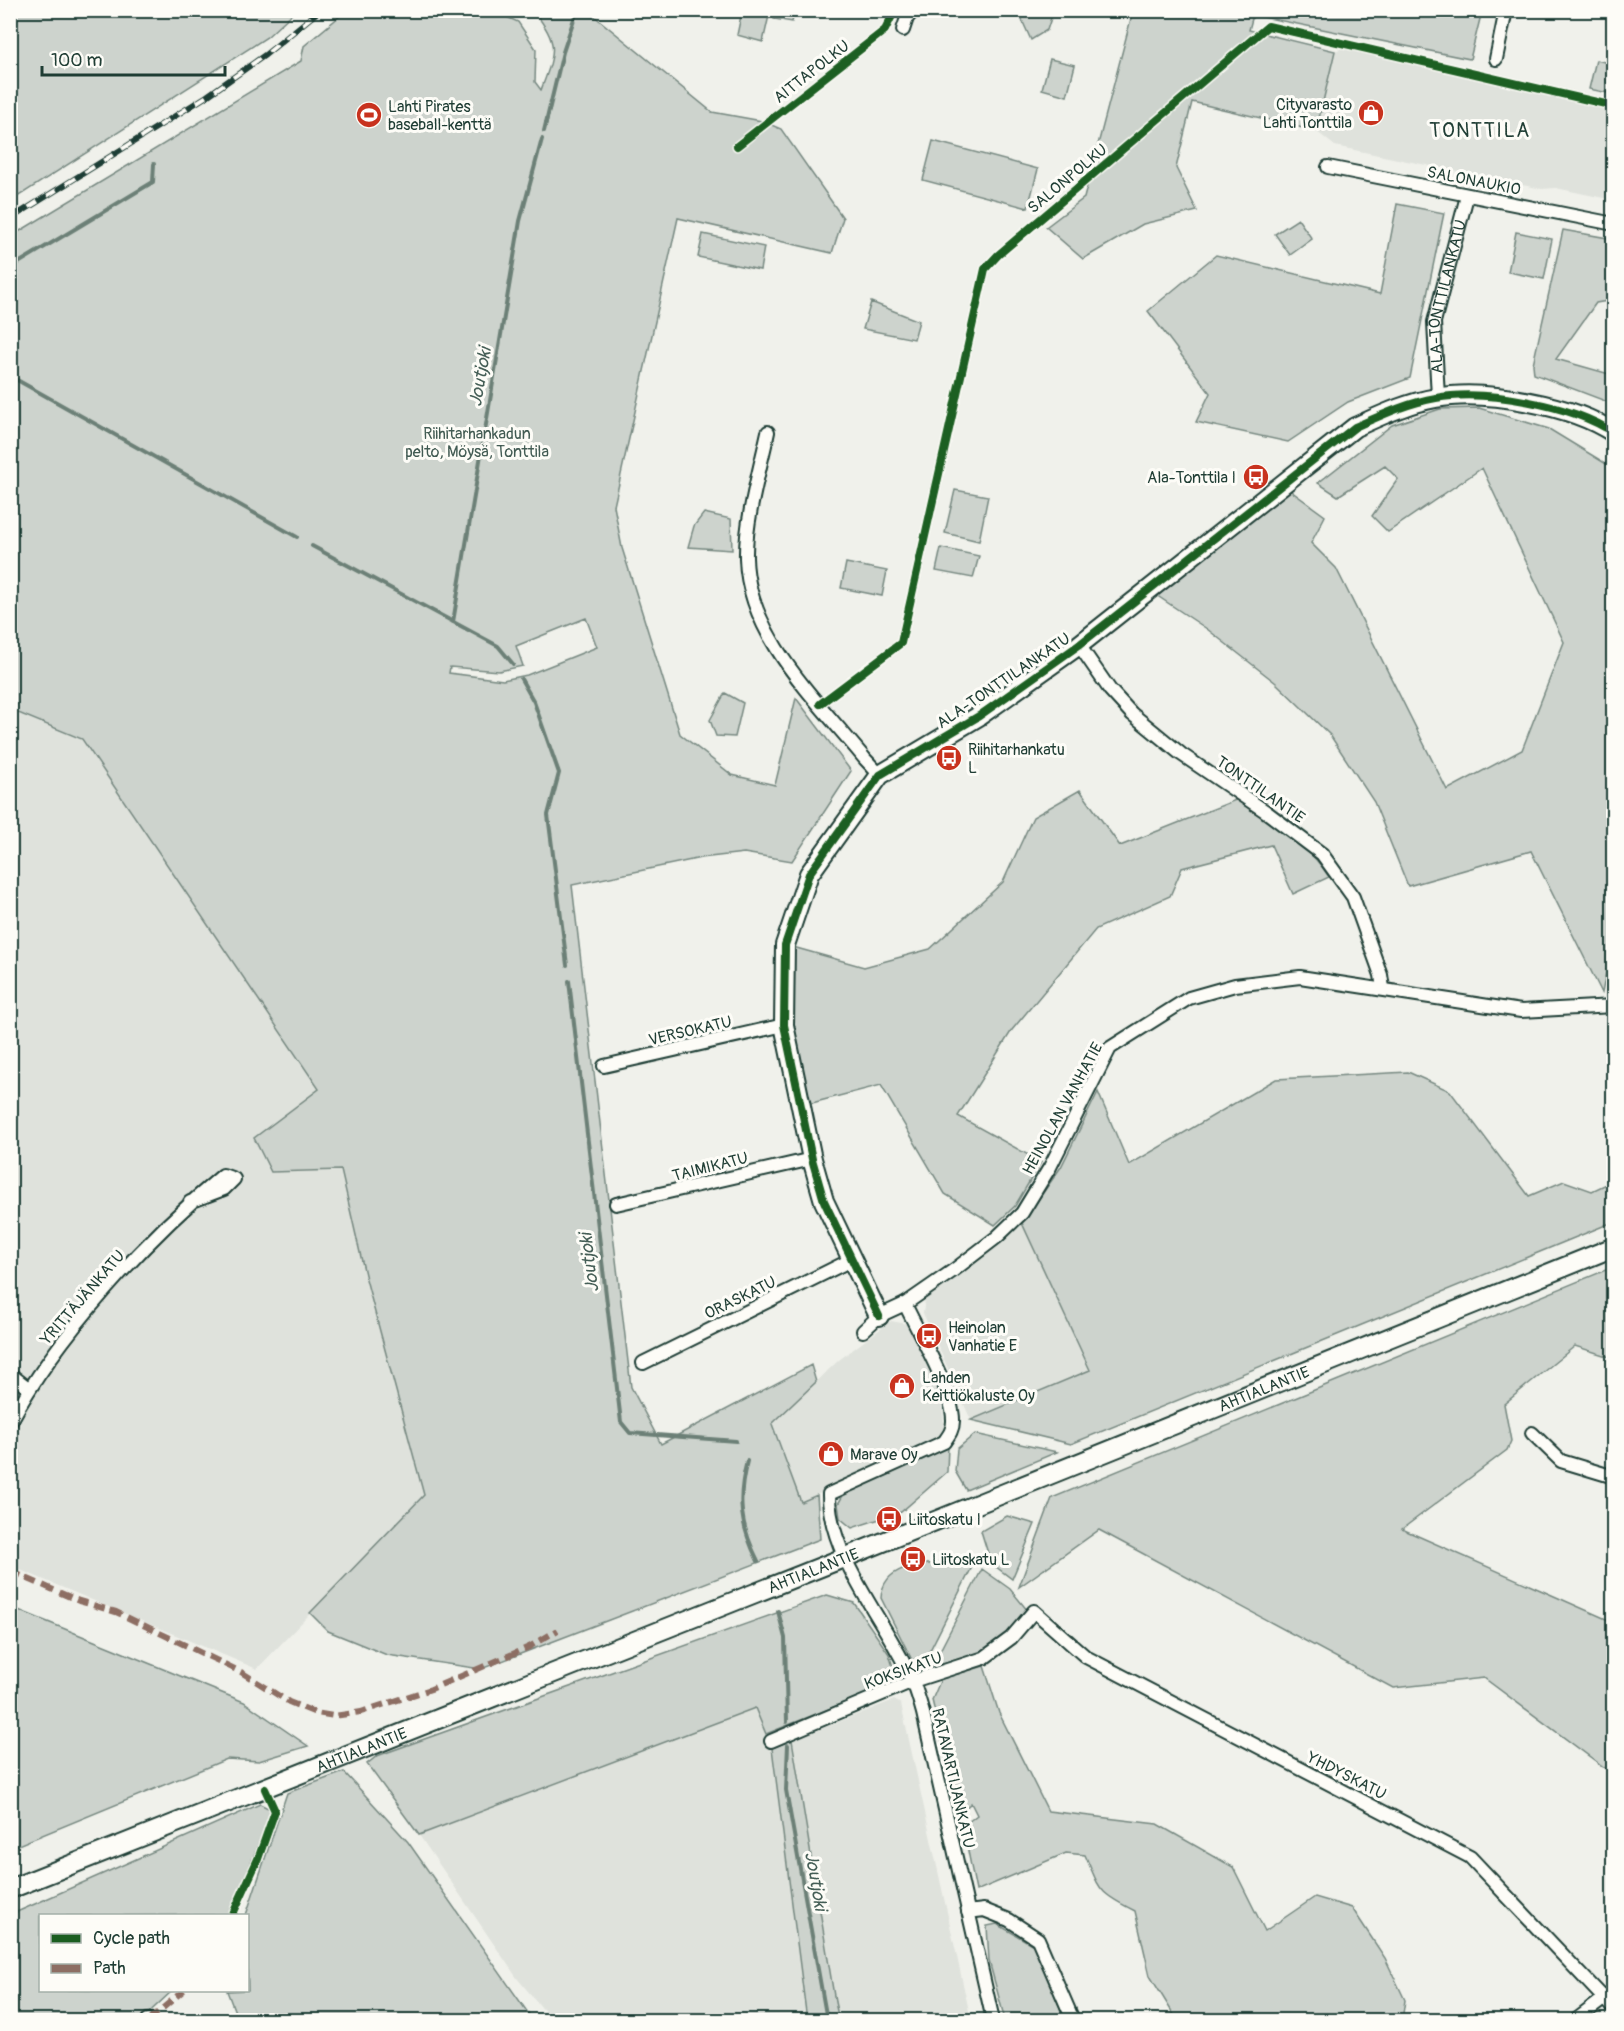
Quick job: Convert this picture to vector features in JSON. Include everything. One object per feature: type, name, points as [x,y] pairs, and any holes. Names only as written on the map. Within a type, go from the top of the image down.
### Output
[{"type":"main road","name":"ALA-TONTTILANKATU","points":[[879,1316],[824,1201],[812,1159],[784,1025],[785,945],[809,874],[880,775],[979,716],[1079,645],[1355,427],[1401,406],[1438,397],[1480,396],[1519,400],[1561,410],[1614,433]]},
{"type":"main road","name":"AHTIALANTIE","points":[[10,1889],[846,1557],[1614,1247]]},
{"type":"street","points":[[903,30],[907,18],[915,10]]},
{"type":"street","points":[[1496,59],[1506,10]]},
{"type":"street","name":"SALONAUKIO","points":[[1328,167],[1614,224]]},
{"type":"street","name":"ALA-TONTTILANKATU","points":[[1438,397],[1434,322],[1467,196]]},
{"type":"street","points":[[768,432],[746,540],[746,560],[752,599],[762,625],[778,650],[880,775]]},
{"type":"street","name":"TONTTILANTIE","points":[[1079,645],[1110,690],[1132,714],[1181,754],[1266,811],[1322,854],[1353,897],[1381,975],[1383,988]]},
{"type":"street","name":"HEINOLAN VANHATIE","points":[[863,1331],[879,1316],[905,1304],[997,1238],[1022,1213],[1050,1167],[1110,1048],[1189,998],[1235,984],[1300,978],[1383,988],[1521,1011],[1614,1006]]},
{"type":"street","name":"VERSOKATU","points":[[604,1066],[784,1025]]},
{"type":"street","name":"TAIMIKATU","points":[[616,1204],[812,1159]]},
{"type":"street","name":"YRITTÄJÄNKATU","points":[[10,1423],[28,1388],[77,1324],[190,1202]]},
{"type":"street","name":"ORASKATU","points":[[643,1363],[851,1260]]},
{"type":"street","name":"RATAVARTIJANKATU","points":[[905,1304],[947,1392],[954,1419],[952,1431],[944,1442],[829,1494],[829,1509],[836,1538],[913,1682],[923,1713],[993,2020]]},
{"type":"street","points":[[10,1374],[28,1388]]},
{"type":"street","points":[[1532,1433],[1562,1461],[1614,1477]]},
{"type":"street","name":"KOKSIKATU","points":[[771,1741],[913,1682],[984,1658],[1011,1638],[1034,1611]]},
{"type":"street","name":"YHDYSKATU","points":[[1034,1611],[1086,1657],[1470,1857],[1609,1995],[1614,2009]]},
{"type":"street","points":[[968,1912],[984,1910],[1009,1920],[1038,1939],[1073,2020]]},
{"type":"street","points":[[1576,2020],[1609,1995]]},
{"type":"shaded area","points":[[1343,48],[1613,110],[1613,200],[1556,188],[1542,189],[1335,146],[1316,131],[1335,51]]},
{"type":"shaded area","points":[[10,710],[82,739],[320,1090],[254,1138],[271,1172],[341,1169],[366,1279],[424,1495],[257,1669],[11,1566]]},
{"type":"shaded area","points":[[1022,1223],[1090,1370],[971,1420],[923,1313],[925,1299],[1002,1242]]},
{"type":"shaded area","points":[[891,1321],[907,1324],[941,1395],[945,1432],[939,1440],[801,1502],[772,1423],[839,1360]]},
{"type":"shaded area","points":[[894,1700],[901,1704],[971,2020],[552,2020],[517,1978],[419,1835],[755,1708],[772,1748]]},
{"type":"green space","points":[[11,10],[295,11],[267,37],[11,201]]},
{"type":"green space","name":"Riihitarhankadun pelto, Möysä, Tonttila","points":[[491,10],[518,22],[536,49],[535,82],[541,90],[550,66],[552,48],[548,32],[534,11],[588,11],[712,112],[762,121],[781,129],[843,218],[832,253],[678,218],[614,506],[622,548],[680,734],[732,775],[775,785],[796,698],[851,771],[792,861],[744,853],[701,858],[572,885],[631,1387],[661,1444],[811,1365],[816,1382],[772,1424],[801,1502],[817,1495],[820,1539],[481,1669],[387,1655],[328,1631],[310,1613],[424,1495],[366,1279],[341,1170],[271,1172],[254,1138],[319,1089],[82,739],[11,710],[10,237],[301,61],[304,46],[346,11]],"holes":[[[586,618],[597,647],[527,675],[503,680],[449,673],[450,667],[499,671],[523,666],[516,646]]]},
{"type":"green space","points":[[1133,10],[1482,11],[1470,59],[1253,15],[1249,30],[1335,51],[1316,131],[1192,102],[1176,168],[1197,211],[1143,224],[1083,259],[1046,227],[1084,198]]},
{"type":"green space","points":[[742,11],[770,11],[763,42],[737,35]]},
{"type":"green space","points":[[776,11],[795,11],[792,22],[774,19]]},
{"type":"green space","points":[[1025,11],[1045,11],[1052,15],[1047,30],[1031,40],[1022,20]]},
{"type":"green space","points":[[1050,59],[1075,65],[1067,96],[1042,89]]},
{"type":"green space","points":[[1596,60],[1613,64],[1613,94],[1589,89]]},
{"type":"green space","points":[[933,141],[1038,169],[1028,208],[923,180]]},
{"type":"green space","points":[[1397,204],[1444,213],[1410,378],[1348,402],[1288,442],[1196,422],[1210,393],[1148,311],[1216,255],[1380,294]]},
{"type":"green space","points":[[1298,219],[1312,239],[1290,255],[1275,234]]},
{"type":"green space","points":[[1563,230],[1613,239],[1613,300],[1596,303],[1556,359],[1613,375],[1613,404],[1534,374],[1533,364]]},
{"type":"green space","points":[[1516,232],[1552,239],[1544,279],[1508,272]]},
{"type":"green space","points":[[703,234],[764,247],[760,270],[698,257]]},
{"type":"green space","points":[[871,302],[919,321],[914,339],[863,329]]},
{"type":"green space","points":[[1479,408],[1549,429],[1613,468],[1614,933],[1602,993],[1531,851],[1408,886],[1374,802],[1330,735],[1276,683],[1207,629],[1156,595],[1288,489],[1325,516],[1311,543],[1336,568],[1447,790],[1522,750],[1564,642],[1482,468],[1388,532],[1372,516],[1398,479],[1385,466],[1338,496],[1318,483],[1392,425],[1440,409]]},
{"type":"green space","points":[[955,490],[988,496],[979,541],[945,533]]},
{"type":"green space","points":[[704,513],[731,519],[732,550],[688,547],[694,526]]},
{"type":"green space","points":[[941,548],[979,556],[973,578],[936,571]]},
{"type":"green space","points":[[846,563],[887,571],[882,596],[841,588]]},
{"type":"green space","points":[[725,693],[743,703],[735,737],[716,736],[710,720]]},
{"type":"green space","points":[[1080,790],[1120,846],[1238,799],[1299,843],[1329,877],[1293,894],[1271,845],[1182,868],[1170,896],[1096,929],[1012,1030],[958,1116],[1041,1162],[1015,1206],[995,1225],[945,1194],[881,1085],[808,1104],[794,1033],[790,997],[793,947],[864,967],[930,949],[1003,882],[1033,817]]},
{"type":"green space","points":[[1408,1072],[1450,1091],[1529,1196],[1564,1181],[1592,1191],[1613,1181],[1613,1222],[1071,1444],[971,1420],[1090,1370],[1022,1223],[1061,1167],[1098,1092],[1129,1165],[1276,1079]]},
{"type":"green space","points":[[1613,1267],[1613,1358],[1575,1346],[1504,1404],[1511,1441],[1507,1450],[1402,1529],[1613,1622],[1613,1774],[1484,1678],[1393,1688],[1099,1530],[1019,1587],[1052,1498]]},
{"type":"green space","points":[[975,1434],[1057,1452],[966,1490],[955,1471],[957,1449]]},
{"type":"green space","points":[[948,1446],[947,1472],[901,1512],[852,1528],[840,1518],[838,1504],[845,1492]]},
{"type":"green space","points":[[1007,1516],[1035,1524],[1012,1579],[991,1563],[981,1531]]},
{"type":"green space","points":[[947,1563],[972,1567],[923,1664],[912,1660],[881,1598],[883,1587],[888,1578],[905,1568]]},
{"type":"green space","points":[[982,1569],[1010,1589],[1028,1611],[1004,1635],[978,1654],[944,1668],[931,1668]]},
{"type":"green space","points":[[827,1595],[854,1603],[889,1654],[895,1673],[886,1686],[766,1734],[755,1708],[419,1835],[367,1764],[377,1756]]},
{"type":"green space","points":[[11,1607],[244,1702],[308,1746],[259,1761],[227,1759],[11,1848]]},
{"type":"green space","points":[[984,1666],[999,1713],[1048,1811],[1157,1824],[1233,1867],[1265,1931],[1315,1897],[1352,1908],[1385,1958],[1405,2000],[1402,2020],[1177,2020],[1150,1976],[1135,1911],[1113,1899],[1102,1889],[1085,1855],[1066,1853],[976,1891],[963,1826],[977,1815],[971,1803],[959,1814],[932,1700],[941,1679]]},
{"type":"green space","points":[[792,1740],[839,2020],[807,2020],[772,1748]]},
{"type":"green space","points":[[344,1772],[408,1842],[533,2020],[238,2020],[227,1992],[249,1992],[249,1914],[246,1914],[287,1793]]},
{"type":"green space","points":[[260,1804],[272,1810],[230,1914],[39,1914],[39,1992],[171,1992],[141,2020],[11,2020],[10,1915]]},
{"type":"green space","points":[[997,1924],[1035,1946],[1065,2020],[1005,2020],[989,1961],[987,1926]]},
{"type":"waterway","name":"Joutjoki","points":[[544,131],[563,52],[577,10]]},
{"type":"waterway","name":"Joutjoki","points":[[453,622],[520,221],[542,139]]},
{"type":"waterway","name":"Joutjoki","points":[[10,268],[153,182],[154,164]]},
{"type":"waterway","name":"Joutjoki","points":[[10,376],[297,537]]},
{"type":"waterway","name":"Joutjoki","points":[[312,546],[498,646],[513,664]]},
{"type":"waterway","name":"Joutjoki","points":[[521,679],[534,702],[559,773],[548,815],[567,965]]},
{"type":"waterway","name":"Joutjoki","points":[[569,981],[621,1422],[630,1433],[736,1441]]},
{"type":"waterway","name":"Joutjoki","points":[[747,1461],[742,1488],[742,1512],[747,1536],[758,1561]]},
{"type":"waterway","name":"Joutjoki","points":[[778,1611],[785,1638],[787,1722]]},
{"type":"waterway","name":"Joutjoki","points":[[788,1745],[786,1790],[827,2020]]},
{"type":"railway","points":[[10,219],[207,96],[265,55],[320,10]]},
{"type":"marked path","points":[[10,1571],[79,1601],[116,1612],[241,1672],[289,1702],[316,1713],[334,1716],[361,1712],[431,1689],[529,1647],[558,1630]]},
{"type":"marked path","points":[[149,2020],[182,1992]]},
{"type":"cycle path","name":"AITTAPOLKU","points":[[737,146],[885,30],[895,10]]},
{"type":"cycle path","name":"SALONPOLKU","points":[[820,704],[901,643],[985,269],[998,255],[1268,26],[1614,106]]},
{"type":"cycle path","points":[[879,1316],[824,1201],[812,1159],[784,1025],[785,945],[809,874],[880,775],[979,716],[1079,645],[1355,427],[1425,400],[1479,396],[1553,407],[1576,414],[1614,433]]},
{"type":"cycle path","points":[[233,1914],[258,1859],[275,1811],[265,1789]]},
{"type":"place","name":"Cityvarasto Lahti Tonttila","points":[[1371,113]]},
{"type":"place","name":"Lahti Pirates baseball-kenttä","points":[[369,115]]},
{"type":"place","name":"Ala-Tonttila I","points":[[1256,477]]},
{"type":"place","name":"Riihitarhankatu L","points":[[949,758]]},
{"type":"place","name":"Heinolan Vanhatie E","points":[[929,1336]]},
{"type":"place","name":"Lahden Keittiökaluste Oy","points":[[902,1386]]},
{"type":"place","name":"Marave Oy","points":[[831,1454]]},
{"type":"place","name":"Liitoskatu I","points":[[889,1519]]},
{"type":"place","name":"Liitoskatu L","points":[[913,1559]]},
{"type":"district","name":"TONTTILA","points":[[1480,130]]}]
